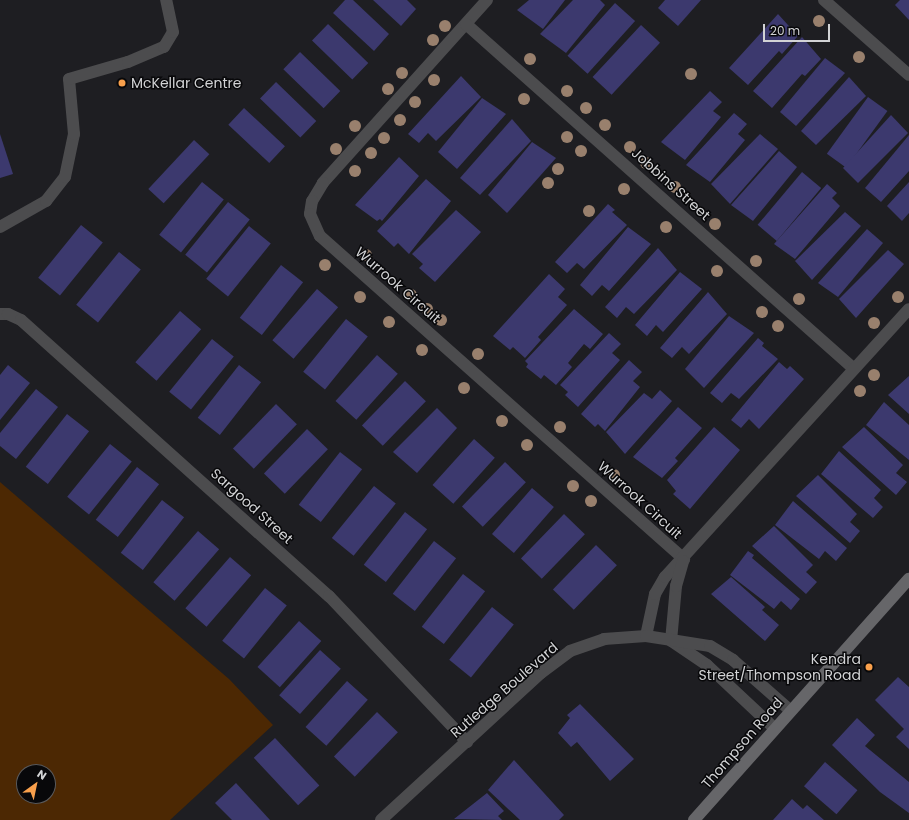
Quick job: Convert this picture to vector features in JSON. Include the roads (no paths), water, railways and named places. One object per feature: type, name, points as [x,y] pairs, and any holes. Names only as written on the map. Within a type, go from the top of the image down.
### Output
[{"type":"main road","name":"Thompson Road","points":[[694,820],[790,710],[909,579]]},
{"type":"street","points":[[0,227],[46,201],[65,177],[74,134],[68,79],[128,62],[164,47],[173,32],[166,0]]},
{"type":"street","name":"Wurrook Circuit","points":[[487,0],[323,183],[312,201],[310,214],[320,236],[684,559]]},
{"type":"street","points":[[824,0],[909,75]]},
{"type":"street","name":"Jobbins Street","points":[[466,24],[854,369]]},
{"type":"street","name":"Wurrook Circuit","points":[[646,636],[658,589],[909,309]]},
{"type":"street","name":"Sargood Street","points":[[0,314],[8,314],[21,320],[330,596],[467,742]]},
{"type":"street","name":"Wurrook Circuit","points":[[671,641],[676,586],[684,559]]},
{"type":"street","name":"Rutledge Boulevard","points":[[381,820],[541,673],[570,651],[604,639],[646,636],[671,641],[698,643],[727,655],[790,710]]},
{"type":"street","name":"Rutledge Boulevard","points":[[671,641],[707,665],[774,728]]},
{"type":"place","name":"McKellar Centre","points":[[122,83]]},
{"type":"place","name":"Kendra Street/Thompson Road","points":[[869,667]]}]
